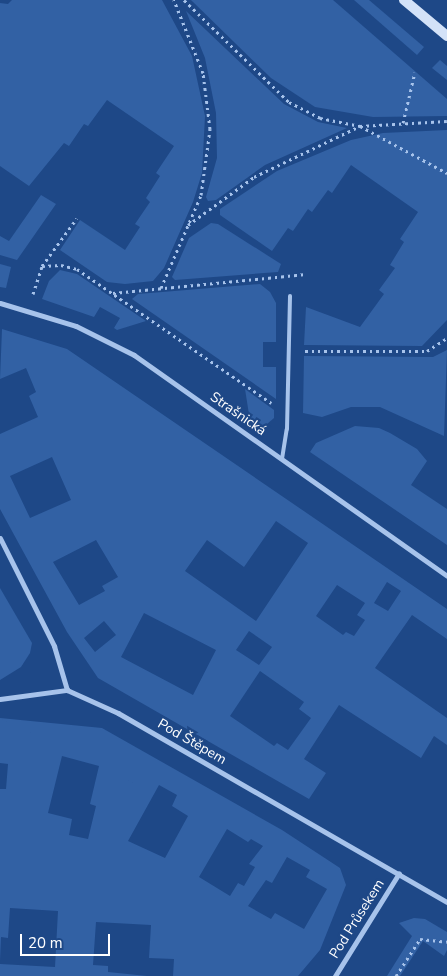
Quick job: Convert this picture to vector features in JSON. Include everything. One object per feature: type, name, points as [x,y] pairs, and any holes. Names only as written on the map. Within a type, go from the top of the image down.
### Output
[{"type":"main road","points":[[404,0],[413,4],[447,36]]},
{"type":"street","name":"Strašnická","points":[[0,303],[76,326],[134,354],[447,576]]},
{"type":"street","points":[[0,538],[54,646],[67,690],[0,698]]},
{"type":"street","name":"Pod Štěpem","points":[[67,690],[118,713],[447,902]]},
{"type":"street","name":"Pod Průsekem","points":[[335,976],[399,873]]},
{"type":"lane","points":[[282,459],[287,429],[290,296]]},
{"type":"path","points":[[161,288],[204,184],[209,111],[196,52],[174,0]]},
{"type":"path","points":[[184,0],[289,102],[320,118],[360,126],[447,120]]},
{"type":"path","points":[[403,123],[416,72]]},
{"type":"path","points":[[188,225],[254,177],[360,126]]},
{"type":"path","points":[[360,126],[447,173]]},
{"type":"path","points":[[32,297],[42,266],[77,218]]},
{"type":"path","points":[[42,266],[61,265],[77,268],[275,406]]},
{"type":"path","points":[[113,293],[306,274]]},
{"type":"path","points":[[289,351],[427,351],[447,338]]},
{"type":"path","points":[[396,976],[420,939],[447,942]]},
{"type":"shaded area","points":[[12,0],[162,0],[192,56],[205,116],[202,173],[193,202],[164,268],[153,281],[125,284],[107,282],[60,250],[80,220],[125,250],[140,227],[135,224],[150,202],[146,198],[160,176],[156,173],[174,146],[107,100],[88,126],[84,124],[69,146],[64,143],[29,186],[0,166],[0,3],[8,4]]},
{"type":"shaded area","points":[[191,0],[333,0],[447,99],[447,116],[373,117],[315,107],[271,78]]},
{"type":"shaded area","points":[[354,0],[369,0],[424,47],[417,55]]},
{"type":"shaded area","points":[[186,11],[284,104],[318,122],[347,128],[265,165],[216,200],[208,201],[206,197],[217,158],[216,113],[205,58]]},
{"type":"shaded area","points":[[440,60],[447,66],[447,80],[432,68]]},
{"type":"shaded area","points":[[447,130],[447,320],[422,346],[304,345],[306,307],[360,327],[384,294],[379,290],[395,268],[390,265],[404,242],[400,239],[418,212],[351,165],[332,193],[328,190],[312,212],[308,209],[293,231],[288,228],[272,251],[220,215],[220,209],[277,171],[351,140],[383,133]]},
{"type":"shaded area","points":[[41,195],[56,204],[17,260],[0,255],[0,236],[9,241]]},
{"type":"shaded area","points":[[211,223],[218,224],[281,264],[278,272],[175,280],[172,277],[189,238]]},
{"type":"shaded area","points":[[0,264],[11,267],[6,288],[0,287]]},
{"type":"shaded area","points":[[60,270],[77,274],[146,321],[117,330],[114,328],[120,318],[100,307],[94,317],[42,299],[49,281]]},
{"type":"shaded area","points":[[260,284],[270,292],[276,303],[276,342],[263,342],[263,367],[276,367],[276,399],[132,299],[138,294]]},
{"type":"shaded area","points":[[2,329],[67,349],[447,609],[447,639],[412,615],[375,668],[447,718],[447,745],[434,736],[421,758],[339,705],[304,759],[326,773],[309,799],[98,678],[67,632],[0,509],[0,434],[38,417],[29,396],[36,392],[26,368],[0,379]],"holes":[[[52,457],[71,500],[30,518],[10,476]],[[276,521],[308,543],[256,621],[185,571],[207,540],[244,567]],[[96,540],[118,577],[102,586],[105,591],[79,605],[53,562]],[[387,582],[401,591],[388,611],[374,603]],[[337,585],[365,603],[357,615],[365,620],[354,636],[346,632],[343,635],[316,616]],[[144,613],[216,650],[193,695],[121,657]],[[104,621],[116,635],[95,652],[84,638]],[[249,631],[272,647],[259,665],[236,650]],[[260,671],[304,702],[299,709],[311,718],[288,750],[277,743],[274,746],[230,716]]]},
{"type":"shaded area","points":[[447,350],[444,436],[380,407],[351,407],[322,417],[303,413],[304,356],[433,357]]},
{"type":"shaded area","points":[[245,389],[274,410],[274,418],[267,424],[257,426],[250,421]]},
{"type":"shaded area","points":[[355,426],[379,428],[390,433],[417,449],[427,461],[411,485],[447,509],[447,545],[310,452],[316,443]]},
{"type":"shaded area","points":[[0,588],[32,643],[30,653],[21,667],[0,680]]},
{"type":"shaded area","points":[[0,718],[102,728],[282,830],[340,868],[346,885],[320,950],[298,976],[173,976],[174,959],[149,958],[151,925],[96,922],[93,965],[108,966],[108,972],[147,976],[0,976],[0,964],[55,967],[58,911],[10,908],[8,938],[1,937],[0,961],[0,789],[6,789],[8,764],[0,763]],"holes":[[[62,756],[99,766],[90,804],[96,806],[88,839],[69,835],[72,819],[48,813]],[[159,785],[177,795],[172,806],[188,816],[165,858],[128,841]],[[227,829],[248,842],[251,839],[263,846],[249,864],[255,867],[244,886],[238,883],[230,896],[199,877]],[[287,857],[310,870],[306,877],[327,889],[304,929],[275,913],[271,919],[248,906],[266,880],[272,883]]]},
{"type":"shaded area","points":[[414,918],[425,919],[447,932],[447,950],[444,956],[423,941],[400,976],[387,976],[412,936],[399,923]]}]
